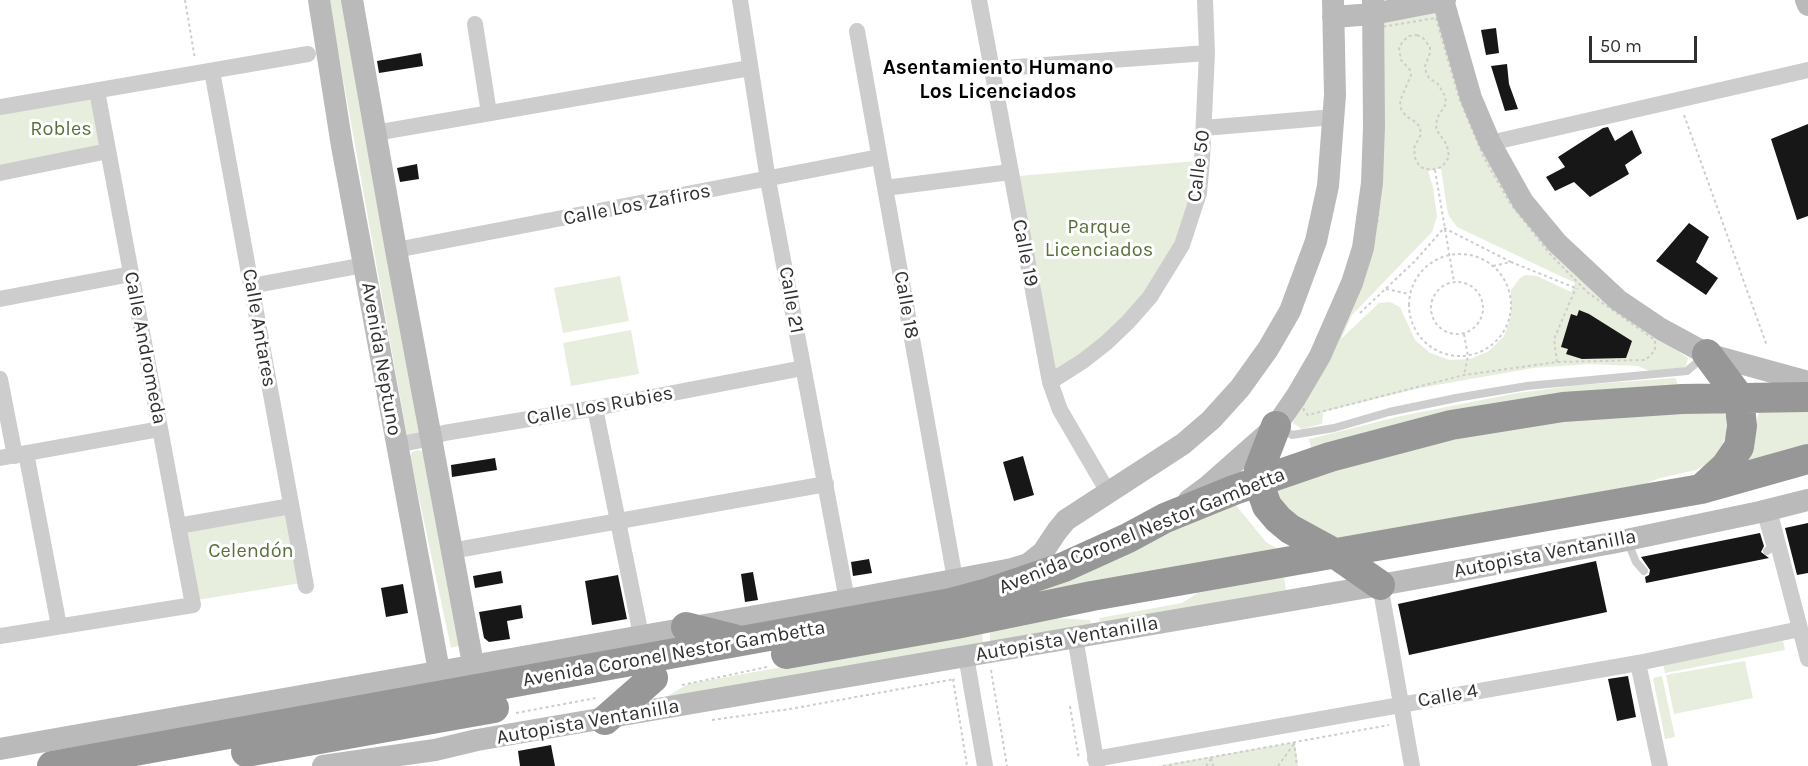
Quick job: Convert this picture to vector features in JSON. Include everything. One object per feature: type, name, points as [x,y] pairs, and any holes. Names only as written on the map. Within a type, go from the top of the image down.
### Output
[{"type":"highway","points":[[1701,489],[1726,466],[1739,447],[1742,426],[1739,397],[1707,354]]},
{"type":"highway","name":"Avenida Coronel Nestor Gambetta","points":[[478,688],[951,603],[988,593],[1072,563],[1128,538],[1165,518],[1258,481],[1330,457],[1450,424],[1563,407],[1739,397],[1808,397]]},
{"type":"highway","points":[[1276,426],[1263,457],[1258,481],[1267,506],[1290,530],[1334,553],[1380,585]]},
{"type":"highway","name":"Avenida Coronel Nestor Gambetta","points":[[478,688],[653,678],[956,624],[1092,596],[1701,489],[1808,459]]},
{"type":"highway","points":[[686,627],[743,641]]},
{"type":"highway","points":[[602,709],[653,678]]},
{"type":"highway","name":"Autopista Ventanilla","points":[[52,766],[478,688]]},
{"type":"highway","name":"Autopista Ventanilla","points":[[168,766],[444,695]]},
{"type":"street","name":"Avenida Neptuno","points":[[319,0],[342,146],[444,695]]},
{"type":"street","name":"Avenida Neptuno","points":[[352,0],[478,688]]},
{"type":"street","name":"Calle 21","points":[[740,0],[768,180],[847,600]]},
{"type":"street","name":"Calle 19","points":[[979,0],[1050,382],[1060,410],[1108,492]]},
{"type":"street","name":"Calle 50","points":[[1050,382],[1106,343],[1150,297],[1182,245],[1199,193],[1207,53],[1205,0]]},
{"type":"street","points":[[1806,0],[1808,5]]},
{"type":"street","points":[[1333,9],[1376,14],[1442,4],[1472,98],[1490,143],[1523,202],[1570,256],[1618,300],[1661,329],[1707,354],[1808,382]]},
{"type":"street","name":"Autopista Ventanilla","points":[[0,748],[444,695],[478,688],[641,635],[847,600],[1028,564],[1043,552],[1066,520],[1183,444],[1211,420],[1240,388],[1268,350],[1290,311],[1316,241],[1330,169],[1334,117],[1333,9]]},
{"type":"street","points":[[1165,518],[1208,486],[1276,426],[1333,338],[1363,248],[1369,209],[1374,126],[1376,14]]},
{"type":"street","points":[[475,24],[489,113]]},
{"type":"street","name":"Calle 18","points":[[857,31],[955,579]]},
{"type":"street","points":[[990,69],[1207,53]]},
{"type":"street","points":[[0,107],[308,54]]},
{"type":"street","points":[[375,133],[750,68]]},
{"type":"street","points":[[1490,143],[1808,70]]},
{"type":"street","name":"Calle Antares","points":[[205,72],[251,286],[306,586]]},
{"type":"street","name":"Calle Andromeda","points":[[59,626],[193,605],[97,91]]},
{"type":"street","points":[[1204,128],[1334,117]]},
{"type":"street","points":[[0,173],[108,152]]},
{"type":"street","name":"Calle Los Zafiros","points":[[396,250],[879,158]]},
{"type":"street","points":[[885,188],[1010,172]]},
{"type":"street","points":[[251,286],[364,265]]},
{"type":"street","points":[[0,299],[131,274]]},
{"type":"street","name":"Calle Los Rubies","points":[[397,445],[444,433],[595,408],[803,368]]},
{"type":"street","points":[[0,379],[14,456],[59,626],[0,636]]},
{"type":"street","points":[[595,408],[641,635]]},
{"type":"street","points":[[14,456],[160,429]]},
{"type":"street","points":[[452,551],[826,484]]},
{"type":"street","name":"Autopista Ventanilla","points":[[323,766],[435,750],[602,709],[966,656],[1380,585],[1627,540],[1808,500]]},
{"type":"street","points":[[178,526],[291,506]]},
{"type":"street","points":[[1765,511],[1808,659]]},
{"type":"street","points":[[1380,585],[1412,766]]},
{"type":"street","name":"Calle 4","points":[[1096,763],[1291,724],[1638,663],[1800,629]]},
{"type":"street","points":[[1075,637],[1096,763]]},
{"type":"street","points":[[966,656],[985,766]]},
{"type":"street","points":[[1638,663],[1660,766]]},
{"type":"lane","points":[[1276,426],[1292,435],[1334,428],[1389,412],[1456,398],[1527,386],[1687,371],[1707,354]]},
{"type":"lane","points":[[1765,511],[1772,548],[1767,551]]},
{"type":"lane","points":[[1627,540],[1636,562],[1644,571]]},
{"type":"path","points":[[185,0],[205,72]]},
{"type":"path","points":[[1376,14],[1383,148],[1378,219],[1367,260],[1348,314],[1333,338],[1303,405],[1304,411],[1308,415],[1464,375],[1557,362],[1645,360],[1655,350],[1654,340],[1587,291],[1550,254],[1510,203],[1484,158],[1459,98],[1442,4]]},
{"type":"path","points":[[1417,35],[1428,43],[1430,52],[1425,66],[1426,72],[1446,96],[1446,104],[1437,118],[1436,129],[1447,145],[1449,157],[1442,167],[1435,170],[1425,169],[1417,163],[1414,148],[1421,134],[1420,128],[1401,109],[1402,94],[1411,75],[1410,70],[1401,60],[1399,48],[1409,36],[1417,35]]},
{"type":"path","points":[[1679,100],[1767,346]]},
{"type":"path","points":[[1435,170],[1454,282]]},
{"type":"path","points":[[1444,228],[1511,262],[1576,289],[1587,291]]},
{"type":"path","points":[[1356,317],[1415,261],[1444,228]]},
{"type":"path","points":[[1450,254],[1478,256],[1493,266],[1504,279],[1510,296],[1510,314],[1506,329],[1496,342],[1483,351],[1468,356],[1453,356],[1437,351],[1424,343],[1414,328],[1409,311],[1409,294],[1416,277],[1428,264],[1450,254]]},
{"type":"path","points":[[1493,266],[1511,262]]},
{"type":"path","points":[[1454,282],[1470,285],[1476,290],[1483,303],[1478,324],[1464,333],[1451,334],[1444,331],[1434,320],[1431,306],[1437,292],[1454,282]]},
{"type":"path","points":[[1557,362],[1554,339],[1579,283]]},
{"type":"path","points":[[1386,289],[1409,294]]},
{"type":"path","points":[[1333,338],[1348,324]]},
{"type":"path","points":[[1464,333],[1468,356],[1464,375]]},
{"type":"path","points":[[990,665],[1007,766]]},
{"type":"path","points":[[953,679],[967,766]]},
{"type":"path","points":[[515,713],[602,709]]},
{"type":"path","points":[[1291,724],[1297,766]]},
{"type":"path","points":[[1163,766],[1389,725]]},
{"type":"path","points":[[1278,766],[1294,744]]},
{"type":"path","points":[[1206,766],[1211,758]]},
{"type":"path","points":[[1211,758],[1213,766]]},
{"type":"green space","points":[[329,0],[346,0],[419,434],[407,436]]},
{"type":"green space","points":[[1435,11],[1486,154],[1642,326],[1688,358],[1686,366],[1649,371],[1638,366],[1590,364],[1533,368],[1420,388],[1323,412],[1322,424],[1302,429],[1293,423],[1296,407],[1351,299],[1379,23]],"holes":[[[1441,168],[1447,209],[1457,227],[1575,283],[1571,292],[1537,276],[1525,275],[1520,278],[1511,290],[1511,316],[1504,336],[1489,351],[1470,359],[1450,360],[1430,353],[1415,340],[1400,307],[1390,302],[1379,303],[1341,339],[1352,315],[1432,232],[1437,216],[1428,171]]]},
{"type":"green space","name":"Robles","points":[[94,95],[104,149],[0,167],[0,112]]},
{"type":"green space","name":"Parque Licenciados","points":[[1196,161],[1193,188],[1177,238],[1149,288],[1103,337],[1053,372],[1018,176]]},
{"type":"green space","points":[[620,276],[629,321],[563,333],[554,288]]},
{"type":"green space","points":[[631,330],[639,374],[571,386],[563,343]]},
{"type":"green space","points":[[1676,378],[1679,390],[1312,452],[1309,439],[1401,416],[1517,393],[1580,385]]},
{"type":"green space","points":[[1808,405],[1808,446],[1743,464],[1751,445],[1760,408]]},
{"type":"green space","points":[[1722,412],[1726,416],[1726,434],[1721,450],[1709,463],[1696,470],[1660,478],[1626,491],[1349,542],[1304,527],[1283,514],[1273,487],[1333,464],[1554,417]]},
{"type":"green space","points":[[418,450],[424,452],[462,645],[451,648],[410,456],[412,452]]},
{"type":"green space","points":[[1234,503],[1266,542],[1284,553],[988,611]]},
{"type":"green space","name":"Celendón","points":[[286,504],[301,583],[197,600],[184,523]]},
{"type":"green space","points":[[1284,577],[1286,590],[1100,623],[1099,618],[1182,603],[1199,592]]},
{"type":"green space","points":[[1053,618],[1090,620],[1091,625],[990,643],[990,630]]},
{"type":"green space","points":[[982,631],[983,643],[656,703],[688,684]]},
{"type":"green space","points":[[1783,641],[1785,650],[1665,673],[1663,663]]},
{"type":"green space","points":[[1745,661],[1753,698],[1674,714],[1666,675]]},
{"type":"green space","points":[[1662,676],[1675,737],[1665,739],[1653,678]]},
{"type":"green space","points":[[1295,742],[1298,766],[1157,766]]},
{"type":"building","points":[[1496,28],[1499,53],[1486,55],[1481,30]]},
{"type":"building","points":[[421,53],[423,66],[379,73],[377,61]]},
{"type":"building","points":[[1507,64],[1509,84],[1518,109],[1505,111],[1491,66]]},
{"type":"building","points":[[1808,124],[1808,216],[1797,220],[1771,139]]},
{"type":"building","points":[[1608,127],[1615,141],[1632,130],[1642,153],[1625,165],[1629,174],[1590,197],[1574,182],[1555,191],[1546,177],[1565,167],[1558,157]]},
{"type":"building","points":[[417,164],[419,179],[400,182],[397,168]]},
{"type":"building","points":[[1689,223],[1709,237],[1696,262],[1718,278],[1706,295],[1656,261]]},
{"type":"building","points":[[1579,310],[1632,341],[1626,358],[1582,359],[1566,354],[1568,349],[1561,347],[1571,314],[1577,316]]},
{"type":"building","points":[[1023,456],[1034,495],[1014,501],[1003,462]]},
{"type":"building","points":[[495,458],[497,470],[452,477],[451,465]]},
{"type":"building","points":[[1808,523],[1808,573],[1797,575],[1785,528]]},
{"type":"building","points":[[1760,533],[1764,546],[1761,552],[1769,558],[1646,583],[1645,577],[1649,575],[1650,570],[1641,557]]},
{"type":"building","points":[[869,559],[872,573],[853,576],[851,562]]},
{"type":"building","points":[[1596,561],[1607,612],[1409,655],[1398,604]]},
{"type":"building","points":[[501,571],[503,583],[475,588],[473,576]]},
{"type":"building","points":[[753,572],[758,600],[745,602],[741,574]]},
{"type":"building","points":[[618,575],[627,619],[592,625],[585,581]]},
{"type":"building","points":[[403,584],[408,613],[386,617],[381,588]]},
{"type":"building","points":[[521,605],[523,618],[507,621],[510,639],[489,642],[484,638],[479,612]]},
{"type":"building","points":[[1628,676],[1636,717],[1617,721],[1608,679]]},
{"type":"building","points":[[551,745],[555,766],[520,766],[518,751]]},
{"type":"district","name":"Asentamiento Humano Los Licenciados","points":[[998,80]]}]
